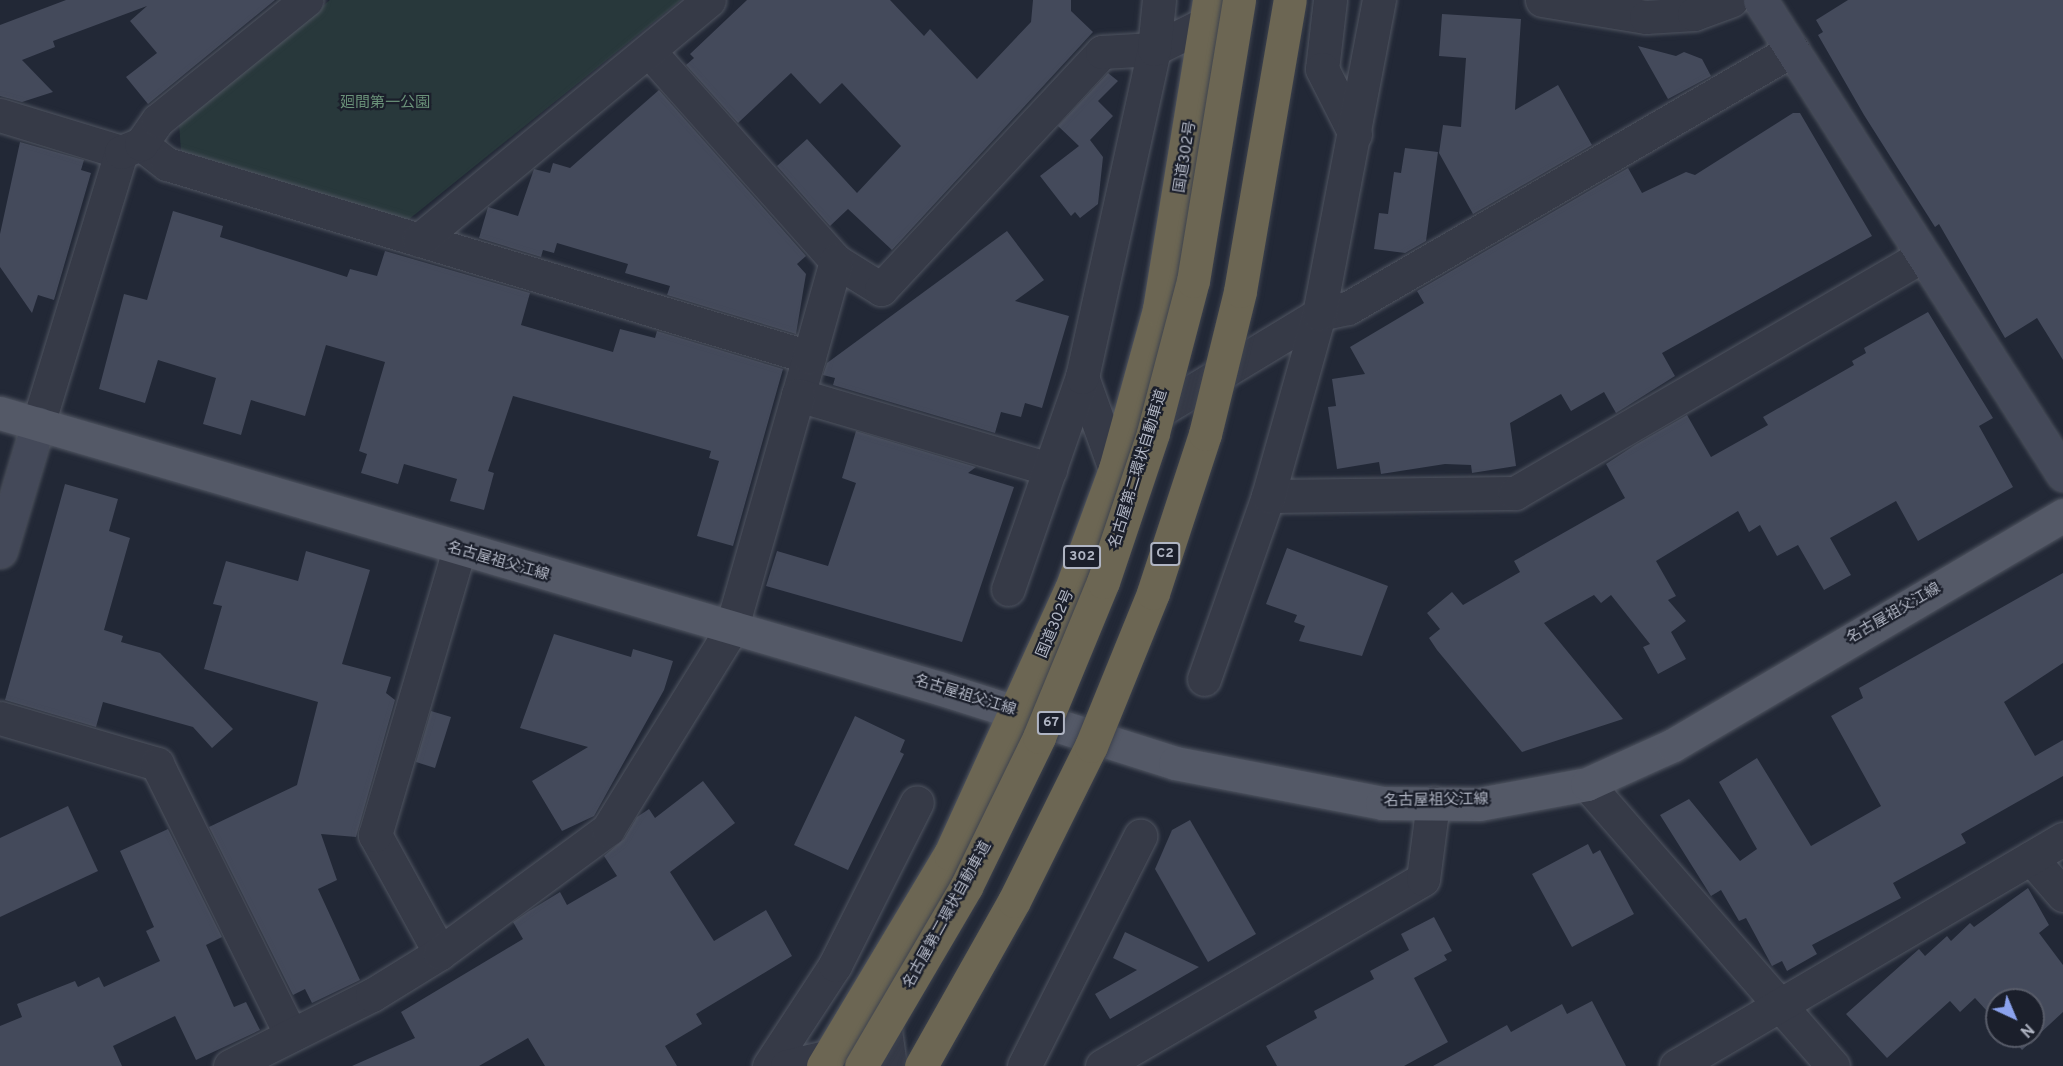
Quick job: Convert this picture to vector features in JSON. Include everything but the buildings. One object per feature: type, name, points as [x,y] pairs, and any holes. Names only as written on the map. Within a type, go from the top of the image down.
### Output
[{"type":"highway","name":"名古屋第二環状自動車道","points":[[861,1066],[966,887],[1039,737],[1103,582],[1153,433],[1192,281],[1239,0]]},
{"type":"highway","name":"C2","points":[[921,1066],[1014,901],[1091,746],[1153,592],[1205,434],[1240,291],[1290,0]]},
{"type":"highway","name":"国道302号","points":[[826,1061],[878,980],[950,854],[1018,712],[1115,469],[1159,309],[1207,11]]},
{"type":"main road","name":"名古屋祖父江線","points":[[0,413],[731,630],[1018,712],[1175,764],[1307,792],[1382,803],[1479,804],[1587,784],[1673,744],[2063,515]]},
{"type":"street","points":[[0,551],[38,424],[131,148],[158,120],[306,0]]},
{"type":"street","points":[[419,240],[709,0]]},
{"type":"street","points":[[1008,589],[1083,376],[1154,49],[1159,0]]},
{"type":"street","points":[[1330,0],[1322,69],[1355,134]]},
{"type":"street","points":[[1203,679],[1268,496],[1319,314],[1379,0]]},
{"type":"street","points":[[1542,0],[1646,17],[1694,14],[1732,0]]},
{"type":"street","points":[[1760,0],[2063,474]]},
{"type":"street","points":[[649,51],[837,261],[881,289],[1102,52],[1154,49],[1207,11]]},
{"type":"street","points":[[1125,432],[1319,314],[1348,308],[1792,50]]},
{"type":"street","points":[[0,115],[131,148],[167,164],[809,357]]},
{"type":"street","points":[[1268,496],[1515,493],[1923,256]]},
{"type":"street","points":[[230,1066],[440,953],[608,830],[731,630],[837,261]]},
{"type":"street","points":[[1083,376],[1115,469]]},
{"type":"street","points":[[798,395],[1050,469]]},
{"type":"street","points":[[440,953],[375,835],[459,550]]},
{"type":"street","points":[[0,718],[157,764],[291,1035]]},
{"type":"street","points":[[1587,784],[1833,1066]]},
{"type":"street","points":[[769,1066],[835,965],[917,802]]},
{"type":"street","points":[[1102,1066],[1423,879],[1433,803]]},
{"type":"street","points":[[1024,1066],[1140,836]]},
{"type":"street","points":[[1676,1066],[2063,839]]},
{"type":"street","points":[[2031,858],[2063,895]]},
{"type":"street","points":[[878,980],[890,1066]]},
{"type":"street","points":[[787,1066],[826,1061]]},
{"type":"green space","name":"廻間第一公園","points":[[330,0],[681,0],[408,220],[181,151],[179,124]]}]
